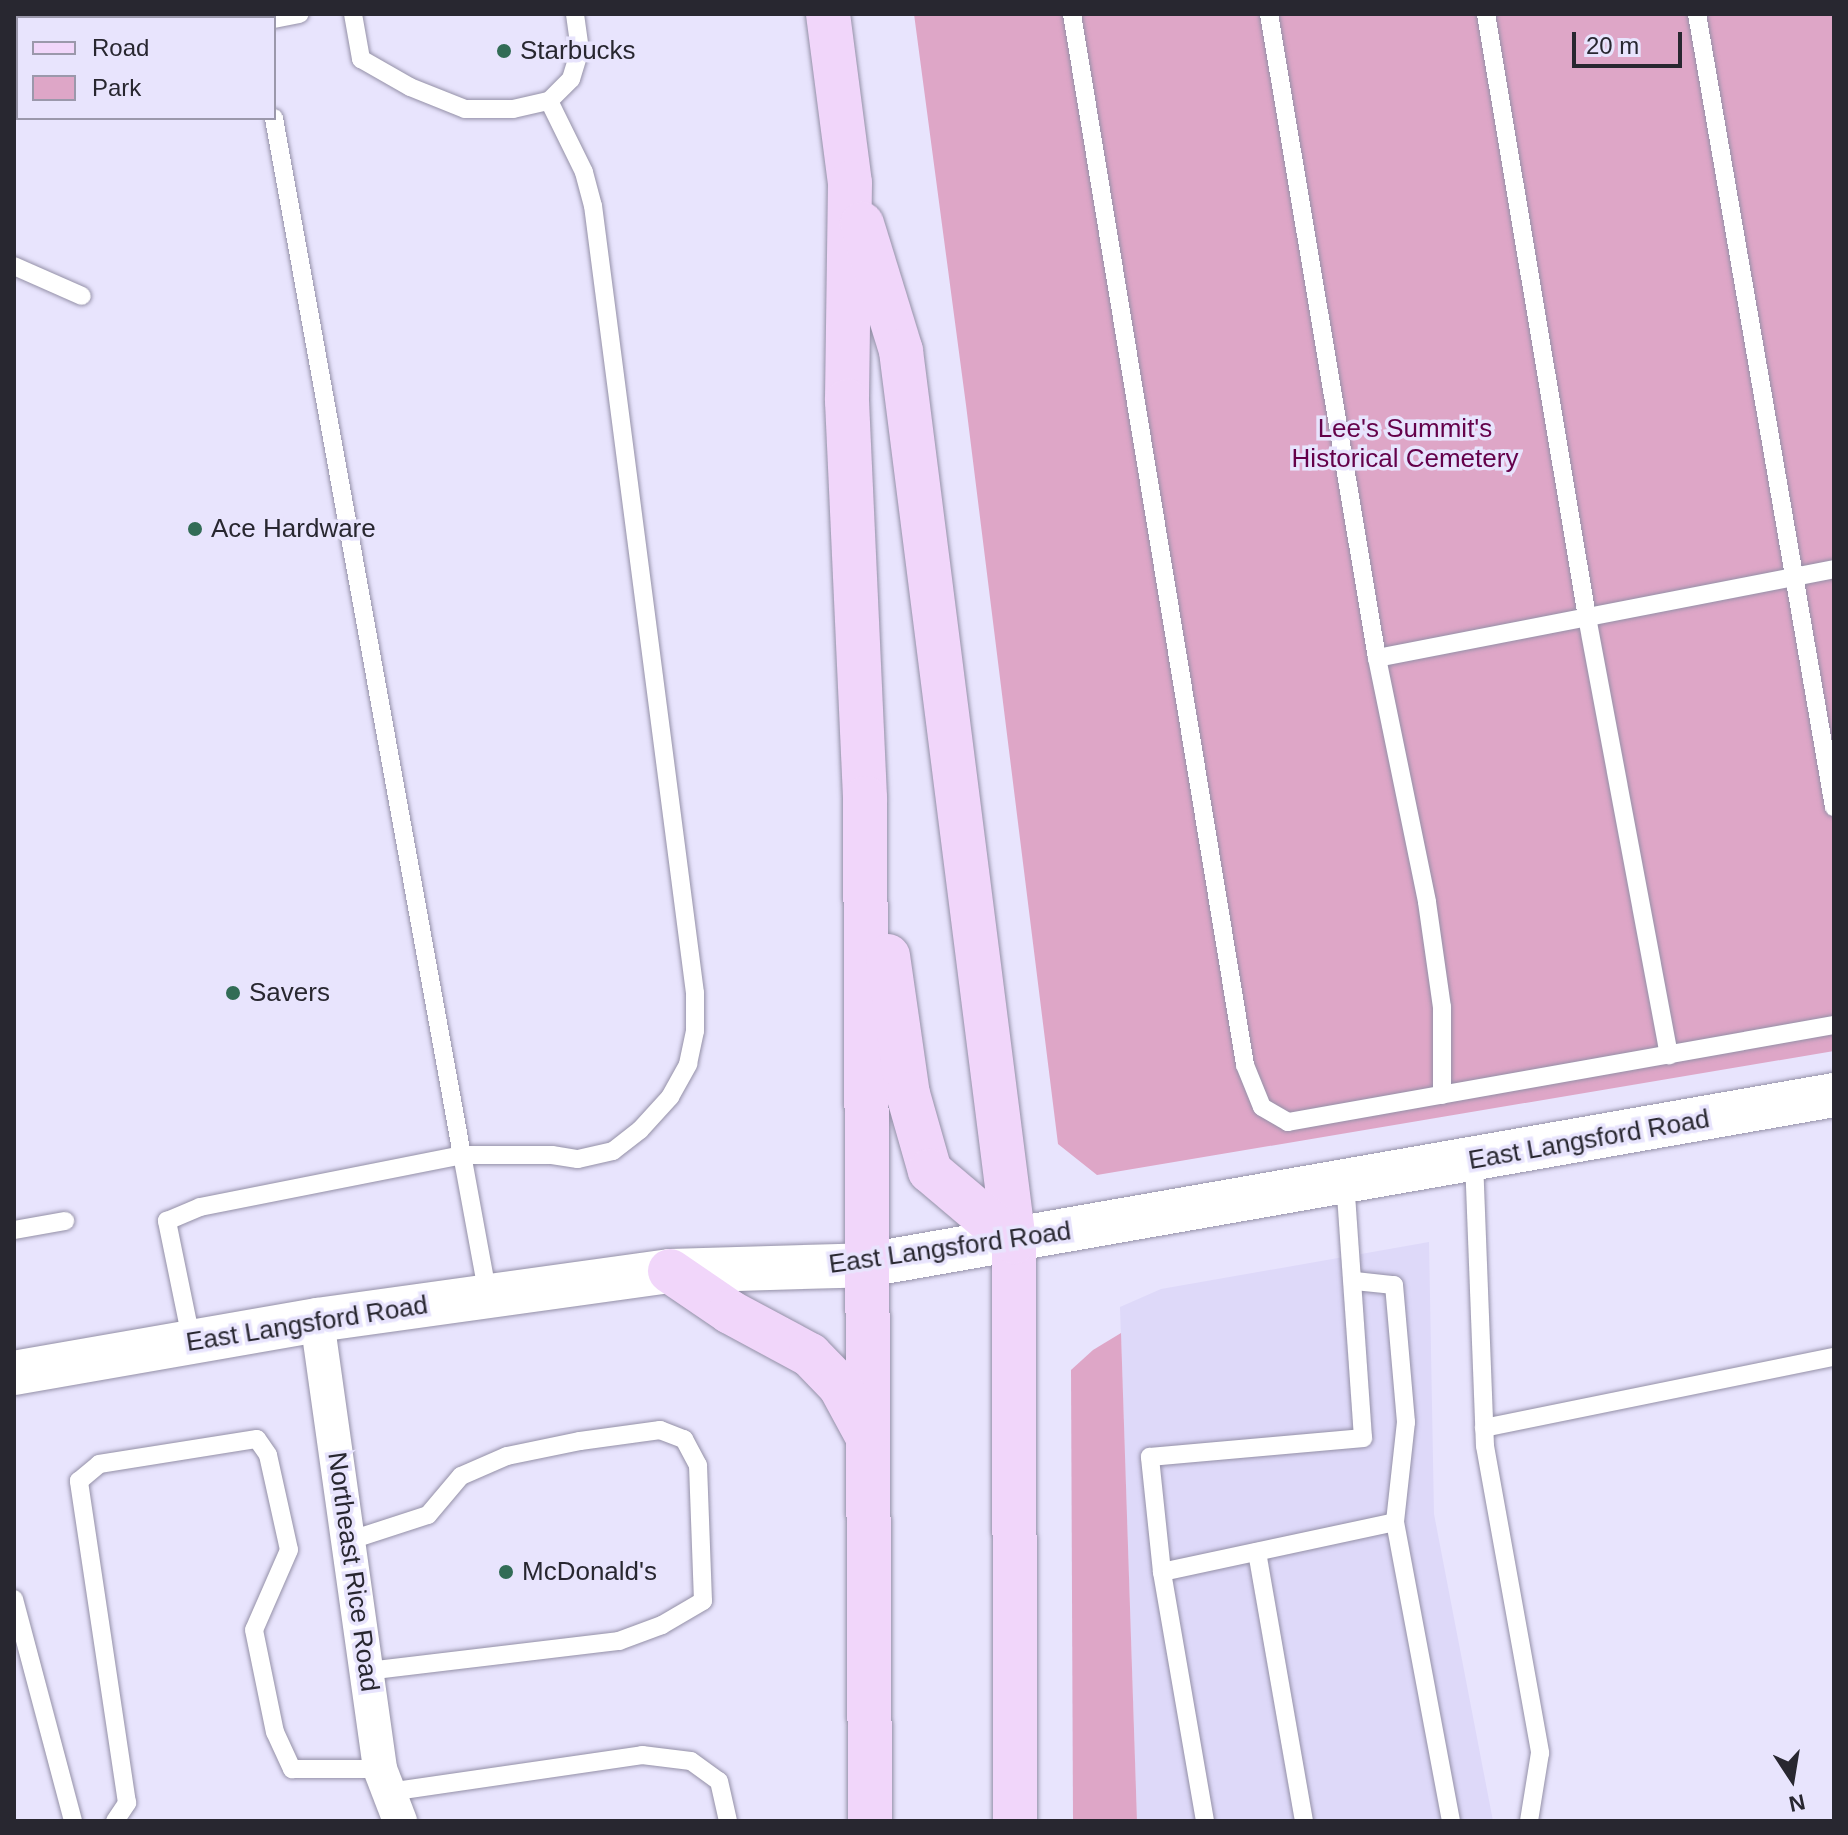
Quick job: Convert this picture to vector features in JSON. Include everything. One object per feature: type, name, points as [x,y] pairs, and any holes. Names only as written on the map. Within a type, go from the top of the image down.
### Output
[{"type":"main road","points":[[828,14],[850,183],[847,401],[865,798],[870,1821]]},
{"type":"main road","points":[[850,183],[901,351],[1014,1242],[1015,1821]]},
{"type":"main road","points":[[865,798],[908,1094],[930,1171],[1014,1242]]},
{"type":"main road","points":[[670,1271],[730,1312],[810,1355],[840,1386],[868,1436]]},
{"type":"street","name":"East Langsford Road","points":[[14,1373],[317,1320],[670,1271],[867,1265],[1014,1242],[1834,1095]]},
{"type":"street","name":"Northeast Rice Road","points":[[317,1320],[367,1671],[390,1794]]},
{"type":"lane","points":[[276,19],[300,14]]},
{"type":"lane","points":[[353,14],[361,59],[410,87],[465,109],[513,109],[549,101],[571,79],[580,50],[575,14]]},
{"type":"lane","points":[[1072,14],[1245,1065],[1262,1107],[1288,1122],[1834,1025]]},
{"type":"lane","points":[[1269,14],[1377,658],[1427,902],[1442,1007],[1442,1095]]},
{"type":"lane","points":[[1486,14],[1587,617],[1669,1055]]},
{"type":"lane","points":[[1697,14],[1792,578],[1834,807]]},
{"type":"lane","points":[[192,1343],[167,1221],[200,1207],[462,1155],[552,1155],[578,1159],[613,1151],[640,1130],[670,1097],[688,1064],[695,1031],[695,993],[593,206],[584,172],[549,101]]},
{"type":"lane","points":[[274,120],[488,1296]]},
{"type":"lane","points":[[14,266],[82,296]]},
{"type":"lane","points":[[1377,658],[1834,569]]},
{"type":"lane","points":[[1474,1160],[1484,1428],[1540,1753],[1529,1821]]},
{"type":"lane","points":[[1205,1821],[1162,1572],[1150,1457],[1363,1438],[1355,1281],[1345,1183]]},
{"type":"lane","points":[[14,1230],[65,1221]]},
{"type":"lane","points":[[1355,1281],[1394,1285],[1406,1422],[1395,1522],[1451,1821]]},
{"type":"lane","points":[[1484,1428],[1834,1357]]},
{"type":"lane","points":[[348,1541],[428,1515],[461,1476],[507,1456],[580,1441],[660,1430],[684,1439],[698,1465],[703,1601],[662,1625],[619,1641],[367,1671]]},
{"type":"lane","points":[[115,1821],[127,1803],[79,1481],[99,1464],[257,1439],[268,1455],[289,1550],[254,1630],[275,1732],[292,1769],[390,1794],[642,1755],[691,1761],[719,1781],[728,1821]]},
{"type":"lane","points":[[1162,1572],[1395,1522]]},
{"type":"lane","points":[[1257,1552],[1304,1821]]},
{"type":"lane","points":[[14,1599],[73,1821]]},
{"type":"shaded area","points":[[1429,1242],[1434,1514],[1493,1821],[1137,1821],[1120,1307],[1161,1289]]},
{"type":"green space","name":"Lee's Summit's Historical Cemetery","points":[[914,14],[1834,14],[1834,1051],[1097,1175],[1058,1144]]},
{"type":"green space","points":[[1121,1333],[1137,1821],[1073,1821],[1071,1370],[1093,1350]]},
{"type":"place","name":"Starbucks","points":[[504,51]]},
{"type":"place","name":"Ace Hardware","points":[[195,529]]},
{"type":"place","name":"Savers","points":[[233,993]]},
{"type":"place","name":"McDonald's","points":[[506,1572]]}]
